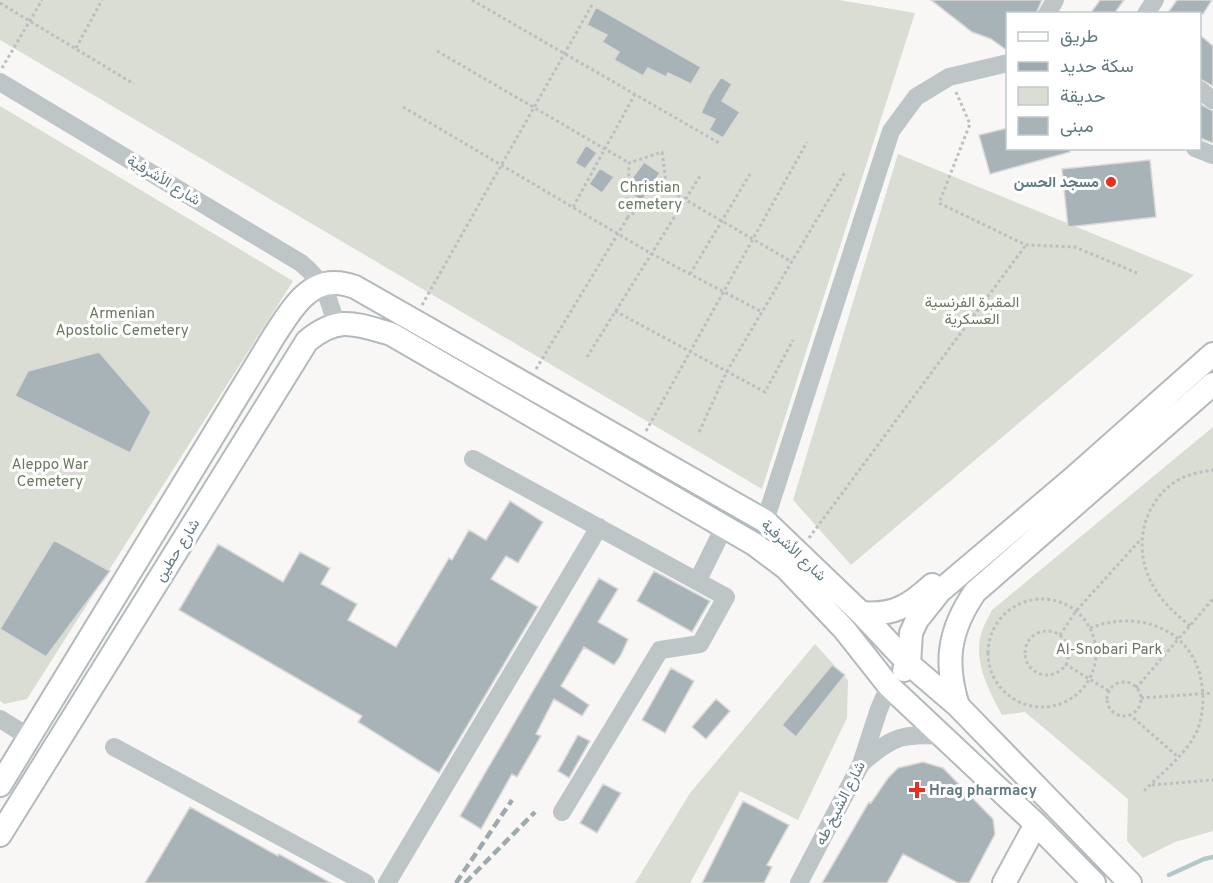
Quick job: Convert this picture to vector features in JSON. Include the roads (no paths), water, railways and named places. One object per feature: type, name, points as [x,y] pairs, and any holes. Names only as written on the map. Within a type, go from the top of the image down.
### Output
[{"type":"main road","name":"شارع الأشرفية","points":[[323,284],[335,283],[355,287],[765,521],[909,664],[958,706],[1130,883]]},
{"type":"main road","name":"شارع حطين","points":[[0,785],[274,336],[294,306],[305,295],[323,284]]},
{"type":"main road","name":"شارع الأشرفية","points":[[336,324],[355,324],[391,334],[754,544],[786,568],[844,629],[890,686],[1036,824],[1094,883]]},
{"type":"main road","name":"شارع حطين","points":[[0,835],[307,341],[336,324]]},
{"type":"main road","points":[[890,686],[909,664],[911,633],[917,620],[940,591],[1213,354]]},
{"type":"main road","points":[[958,706],[952,687],[951,647],[960,618],[975,592],[1213,384]]},
{"type":"main road","points":[[861,614],[877,615],[906,606],[964,560],[999,542]]},
{"type":"main road","points":[[1004,883],[1036,824]]},
{"type":"street","points":[[765,521],[891,131],[916,97],[949,77],[1003,68]]},
{"type":"street","name":"شارع الأشرفية","points":[[0,82],[302,263],[323,284],[336,324]]},
{"type":"street","points":[[1201,91],[1213,100]]},
{"type":"street","points":[[473,459],[726,597],[700,644],[660,650],[562,812]]},
{"type":"street","points":[[387,883],[599,527]]},
{"type":"street","points":[[698,580],[724,527]]},
{"type":"street","name":"شارع الشيخ طه","points":[[799,883],[861,764],[879,709],[890,686]]},
{"type":"street","points":[[0,719],[29,737]]},
{"type":"street","points":[[861,764],[881,747],[898,737],[915,734],[944,736]]},
{"type":"street","points":[[114,747],[366,883]]},
{"type":"waterway","points":[[1169,875],[1213,857]]},
{"type":"railway","points":[[456,883],[512,800]]},
{"type":"railway","points":[[465,883],[535,812]]},
{"type":"place","name":"مسجد الحسن","points":[[1111,182]]},
{"type":"place","name":"Hrag pharmacy","points":[[917,790]]},
{"type":"park label","name":"Christian cemetery","points":[[650,196]]},
{"type":"park label","name":"المقبرة الفرنسية العسكرية","points":[[972,310]]},
{"type":"park label","name":"Armenian Apostolic Cemetery","points":[[122,322]]},
{"type":"park label","name":"Aleppo War Cemetery","points":[[50,472]]},
{"type":"park label","name":"Al-Snobari Park","points":[[1109,649]]}]
